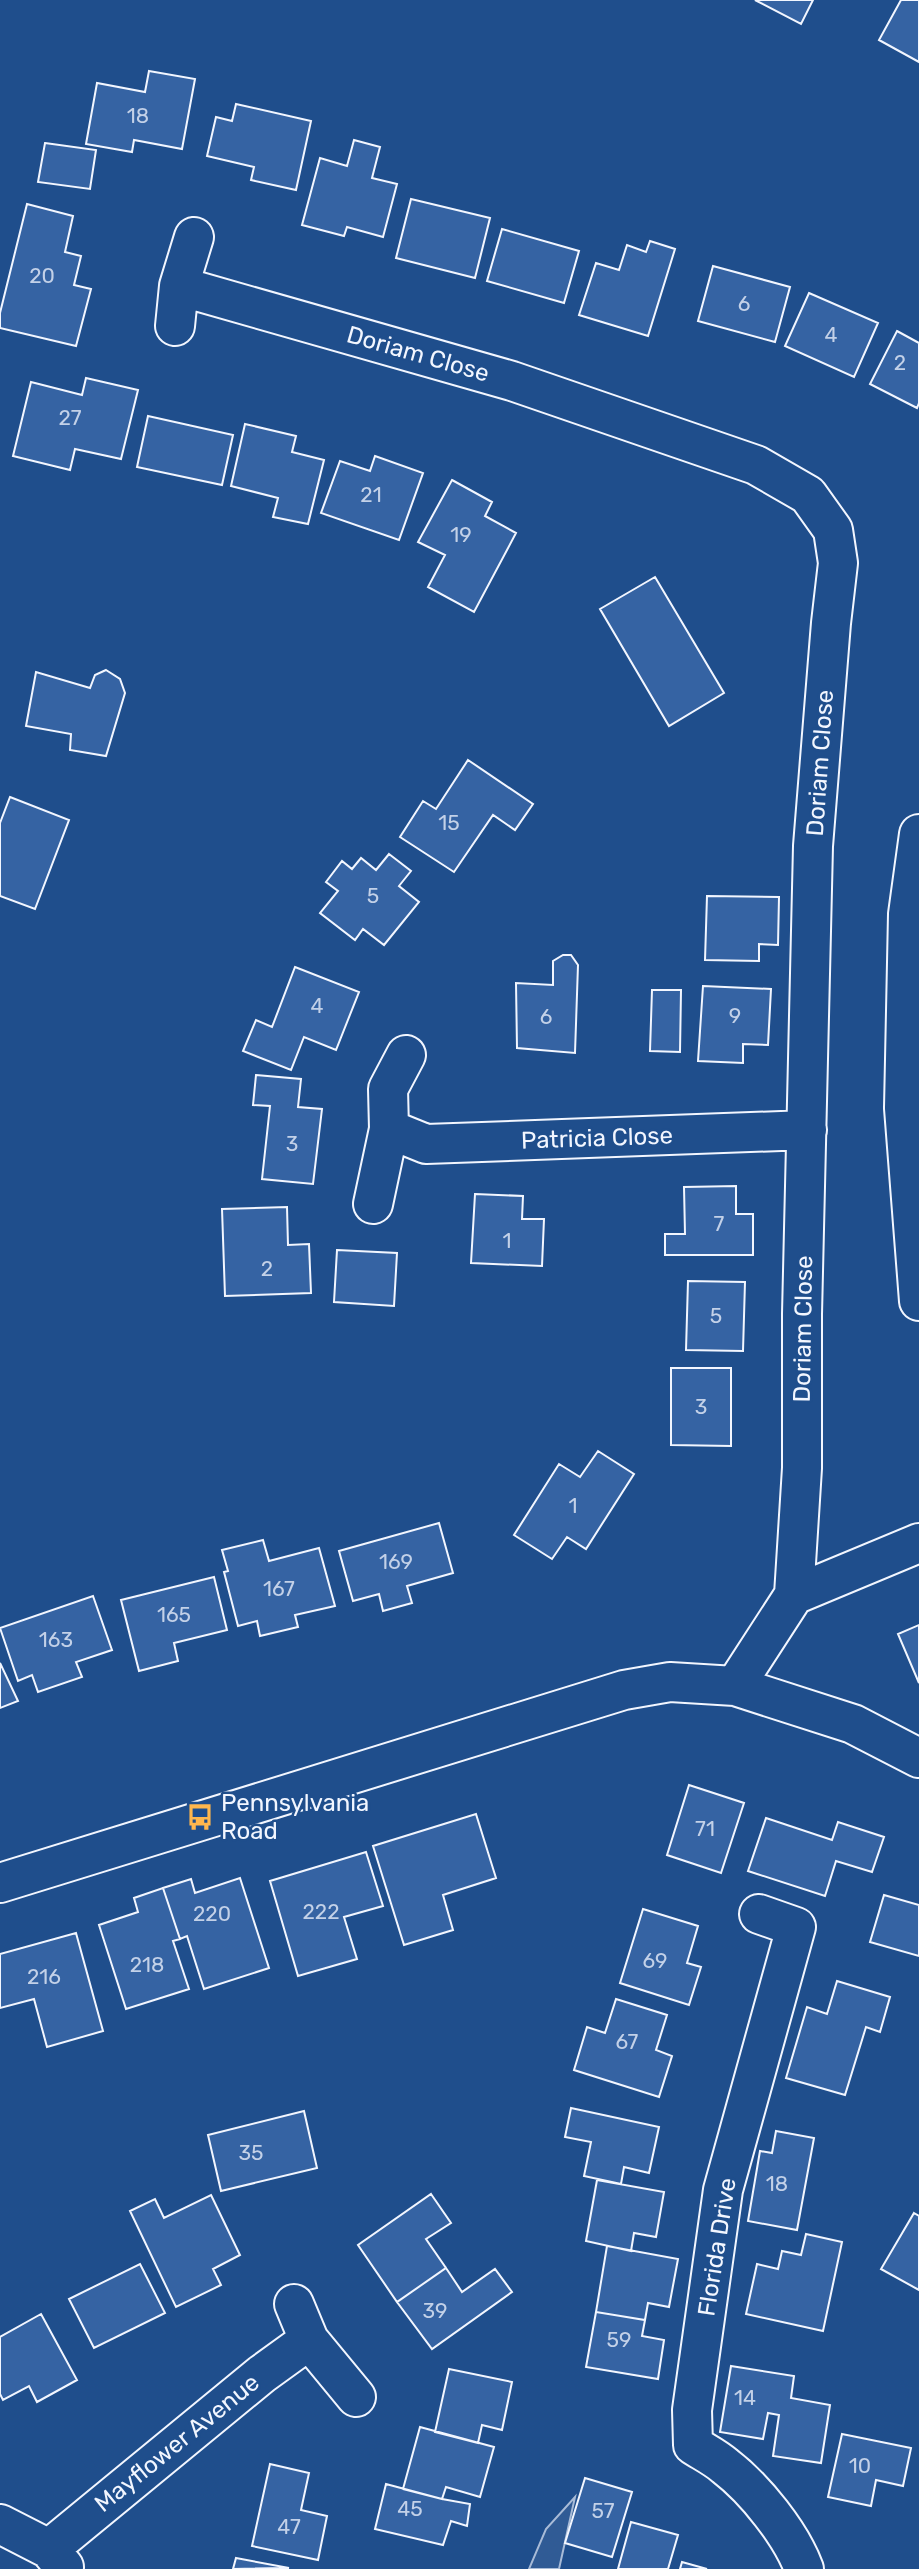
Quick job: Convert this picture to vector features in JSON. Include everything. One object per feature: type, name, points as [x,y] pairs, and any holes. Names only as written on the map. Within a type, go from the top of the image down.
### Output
[{"type":"street","points":[[175,326],[179,286],[194,237]]},
{"type":"street","name":"Doriam Close","points":[[179,286],[512,381],[756,465],[808,495],[834,530],[838,563],[813,846],[802,1314],[802,1468],[794,1595],[735,1686]]},
{"type":"street","points":[[919,834],[908,914],[904,1108],[919,1301]]},
{"type":"street","points":[[373,1205],[389,1129],[388,1088],[406,1055]]},
{"type":"street","name":"Patricia Close","points":[[389,1129],[426,1144],[807,1130]]},
{"type":"street","points":[[794,1595],[919,1543]]},
{"type":"street","points":[[0,1883],[624,1690],[670,1682],[735,1686],[853,1724],[919,1758]]},
{"type":"street","name":"Florida Drive","points":[[759,1914],[796,1927],[723,2190],[692,2410],[693,2445],[725,2465],[755,2495],[797,2550],[804,2569]]},
{"type":"street","points":[[295,2304],[309,2340],[356,2397]]},
{"type":"street","name":"Mayflower Avenue","points":[[0,2524],[57,2559],[262,2374],[309,2340]]},
{"type":"shaded area","points":[[575,2497],[559,2569],[529,2569],[546,2529]]},
{"type":"building","points":[[755,0],[813,0],[801,24]]},
{"type":"building","points":[[901,0],[919,0],[919,62],[879,40]]},
{"type":"building","points":[[149,71],[195,79],[182,149],[134,140],[132,152],[86,144],[97,83],[145,92]]},
{"type":"building","points":[[236,104],[311,121],[296,190],[251,180],[254,167],[207,156],[216,117],[232,121]]},
{"type":"building","points":[[354,140],[380,147],[372,178],[397,184],[383,237],[347,227],[344,236],[302,225],[320,158],[347,166]]},
{"type":"building","points":[[45,143],[96,150],[90,189],[38,182]]},
{"type":"building","points":[[411,199],[490,218],[475,278],[396,258]]},
{"type":"building","points":[[27,204],[73,216],[65,252],[81,256],[74,285],[91,289],[76,346],[0,328],[0,313]]},
{"type":"building","points":[[502,229],[579,251],[564,303],[487,281]]},
{"type":"building","points":[[650,241],[675,249],[648,336],[579,315],[596,263],[619,270],[627,245],[646,252]]},
{"type":"building","points":[[713,266],[790,287],[775,342],[698,321]]},
{"type":"building","points":[[809,293],[878,323],[854,377],[785,346]]},
{"type":"building","points":[[897,331],[919,343],[917,408],[870,384]]},
{"type":"building","points":[[86,378],[138,390],[121,459],[75,449],[70,470],[13,456],[31,382],[82,395]]},
{"type":"building","points":[[148,416],[233,435],[222,485],[137,467]]},
{"type":"building","points":[[245,424],[296,436],[292,452],[324,460],[308,524],[273,517],[278,498],[231,486]]},
{"type":"building","points":[[375,456],[423,473],[399,540],[321,513],[340,461],[370,471]]},
{"type":"building","points":[[452,480],[492,502],[485,516],[516,533],[474,612],[428,587],[445,555],[418,542]]},
{"type":"building","points":[[655,577],[724,693],[669,726],[600,609]]},
{"type":"building","points":[[106,670],[120,679],[125,693],[106,756],[70,750],[71,734],[26,726],[36,672],[90,688],[95,675]]},
{"type":"building","points":[[468,760],[533,804],[515,830],[493,815],[454,872],[400,837],[423,801],[436,809]]},
{"type":"building","points":[[10,797],[69,820],[35,909],[0,896],[0,823]]},
{"type":"building","points":[[389,854],[411,871],[399,886],[419,902],[384,945],[363,929],[355,940],[320,913],[338,891],[326,882],[342,861],[352,869],[361,858],[376,870]]},
{"type":"building","points":[[707,896],[779,897],[778,945],[759,944],[759,961],[705,960]]},
{"type":"building","points":[[563,955],[571,955],[578,965],[575,1053],[517,1048],[516,983],[553,985],[553,961]]},
{"type":"building","points":[[295,967],[359,992],[336,1050],[304,1037],[291,1070],[243,1051],[256,1020],[272,1027]]},
{"type":"building","points":[[703,986],[771,989],[768,1045],[743,1044],[743,1063],[698,1061]]},
{"type":"building","points":[[652,990],[681,990],[680,1052],[650,1051]]},
{"type":"building","points":[[256,1075],[301,1079],[298,1107],[322,1109],[313,1184],[262,1179],[270,1106],[253,1105]]},
{"type":"building","points":[[736,1186],[736,1214],[753,1214],[753,1255],[665,1255],[665,1234],[685,1234],[684,1187]]},
{"type":"building","points":[[475,1194],[523,1196],[522,1219],[544,1219],[542,1266],[471,1263]]},
{"type":"building","points":[[287,1207],[288,1245],[309,1244],[311,1293],[225,1296],[222,1209]]},
{"type":"building","points":[[337,1250],[397,1253],[394,1306],[334,1302]]},
{"type":"building","points":[[688,1281],[745,1282],[743,1351],[686,1350]]},
{"type":"building","points":[[671,1368],[731,1368],[731,1446],[671,1445]]},
{"type":"building","points":[[598,1451],[634,1474],[586,1549],[567,1537],[552,1559],[514,1535],[559,1464],[580,1477]]},
{"type":"building","points":[[439,1523],[453,1573],[407,1586],[412,1603],[383,1611],[379,1594],[353,1601],[339,1551]]},
{"type":"building","points":[[263,1540],[269,1561],[319,1548],[335,1606],[295,1615],[298,1627],[260,1636],[257,1621],[238,1626],[224,1572],[228,1571],[222,1550]]},
{"type":"building","points":[[214,1577],[227,1630],[174,1643],[178,1661],[139,1671],[121,1600]]},
{"type":"building","points":[[93,1596],[112,1650],[76,1662],[82,1677],[38,1692],[32,1675],[18,1681],[0,1628]]},
{"type":"building","points":[[919,1625],[919,1683],[898,1634]]},
{"type":"building","points":[[0,1663],[18,1701],[0,1708]]},
{"type":"building","points":[[689,1785],[744,1803],[721,1873],[667,1855]]},
{"type":"building","points":[[476,1814],[496,1878],[443,1895],[453,1930],[404,1945],[373,1846]]},
{"type":"building","points":[[766,1818],[832,1840],[838,1822],[884,1837],[872,1872],[836,1861],[825,1896],[748,1871]]},
{"type":"building","points":[[366,1852],[383,1906],[344,1917],[357,1959],[298,1976],[270,1881]]},
{"type":"building","points":[[240,1878],[269,1968],[204,1989],[187,1936],[180,1939],[163,1888],[191,1879],[195,1893]]},
{"type":"building","points":[[163,1888],[180,1939],[173,1941],[189,1989],[126,2009],[99,1925],[138,1912],[134,1898]]},
{"type":"building","points":[[884,1895],[919,1905],[919,1956],[870,1942]]},
{"type":"building","points":[[643,1909],[698,1926],[687,1963],[701,1967],[689,2005],[620,1983]]},
{"type":"building","points":[[76,1933],[103,2031],[47,2047],[34,1999],[0,2008],[0,1954]]},
{"type":"building","points":[[837,1981],[890,1997],[880,2032],[866,2027],[845,2095],[786,2078],[807,2007],[827,2014]]},
{"type":"building","points":[[616,1999],[667,2015],[656,2050],[672,2056],[659,2097],[574,2070],[587,2027],[605,2033]]},
{"type":"building","points":[[571,2108],[659,2127],[649,2173],[624,2167],[621,2184],[584,2176],[591,2142],[565,2137]]},
{"type":"building","points":[[304,2111],[317,2168],[221,2191],[208,2135]]},
{"type":"building","points":[[776,2131],[814,2138],[797,2230],[748,2221],[760,2151],[772,2153]]},
{"type":"building","points":[[597,2180],[664,2192],[656,2237],[634,2233],[631,2251],[586,2241]]},
{"type":"building","points":[[431,2194],[451,2223],[426,2239],[446,2268],[397,2302],[358,2245]]},
{"type":"building","points":[[211,2195],[240,2255],[213,2269],[221,2285],[176,2307],[130,2211],[155,2199],[164,2218]]},
{"type":"building","points":[[914,2213],[919,2216],[919,2290],[881,2269]]},
{"type":"building","points":[[806,2234],[842,2242],[823,2331],[746,2314],[757,2264],[778,2269],[782,2251],[801,2255]]},
{"type":"building","points":[[607,2246],[678,2259],[669,2307],[648,2303],[645,2320],[596,2312]]},
{"type":"building","points":[[140,2264],[165,2313],[94,2348],[69,2299]]},
{"type":"building","points":[[446,2268],[462,2292],[495,2269],[512,2292],[432,2349],[397,2302]]},
{"type":"building","points":[[596,2312],[645,2320],[642,2336],[664,2340],[658,2379],[586,2367]]},
{"type":"building","points":[[41,2314],[77,2380],[37,2402],[29,2386],[3,2400],[0,2394],[0,2337]]},
{"type":"building","points":[[731,2366],[794,2376],[791,2398],[830,2405],[821,2463],[773,2456],[779,2415],[768,2413],[763,2439],[720,2432]]},
{"type":"building","points":[[449,2369],[512,2382],[502,2430],[482,2425],[478,2443],[435,2432]]},
{"type":"building","points":[[420,2427],[494,2447],[480,2497],[446,2487],[442,2499],[403,2489]]},
{"type":"building","points":[[842,2434],[911,2448],[903,2486],[876,2480],[871,2506],[828,2497]]},
{"type":"building","points":[[270,2464],[309,2473],[301,2510],[327,2516],[318,2560],[252,2546]]},
{"type":"building","points":[[585,2478],[632,2492],[612,2557],[565,2543]]},
{"type":"building","points":[[386,2484],[470,2504],[467,2526],[451,2521],[443,2545],[375,2529]]},
{"type":"building","points":[[631,2522],[678,2535],[668,2569],[618,2569]]},
{"type":"building","points":[[236,2558],[289,2568],[233,2569]]},
{"type":"building","points":[[682,2562],[707,2569],[680,2569]]},
{"type":"place","name":"Pennsylvania Road","points":[[200,1817]]}]
